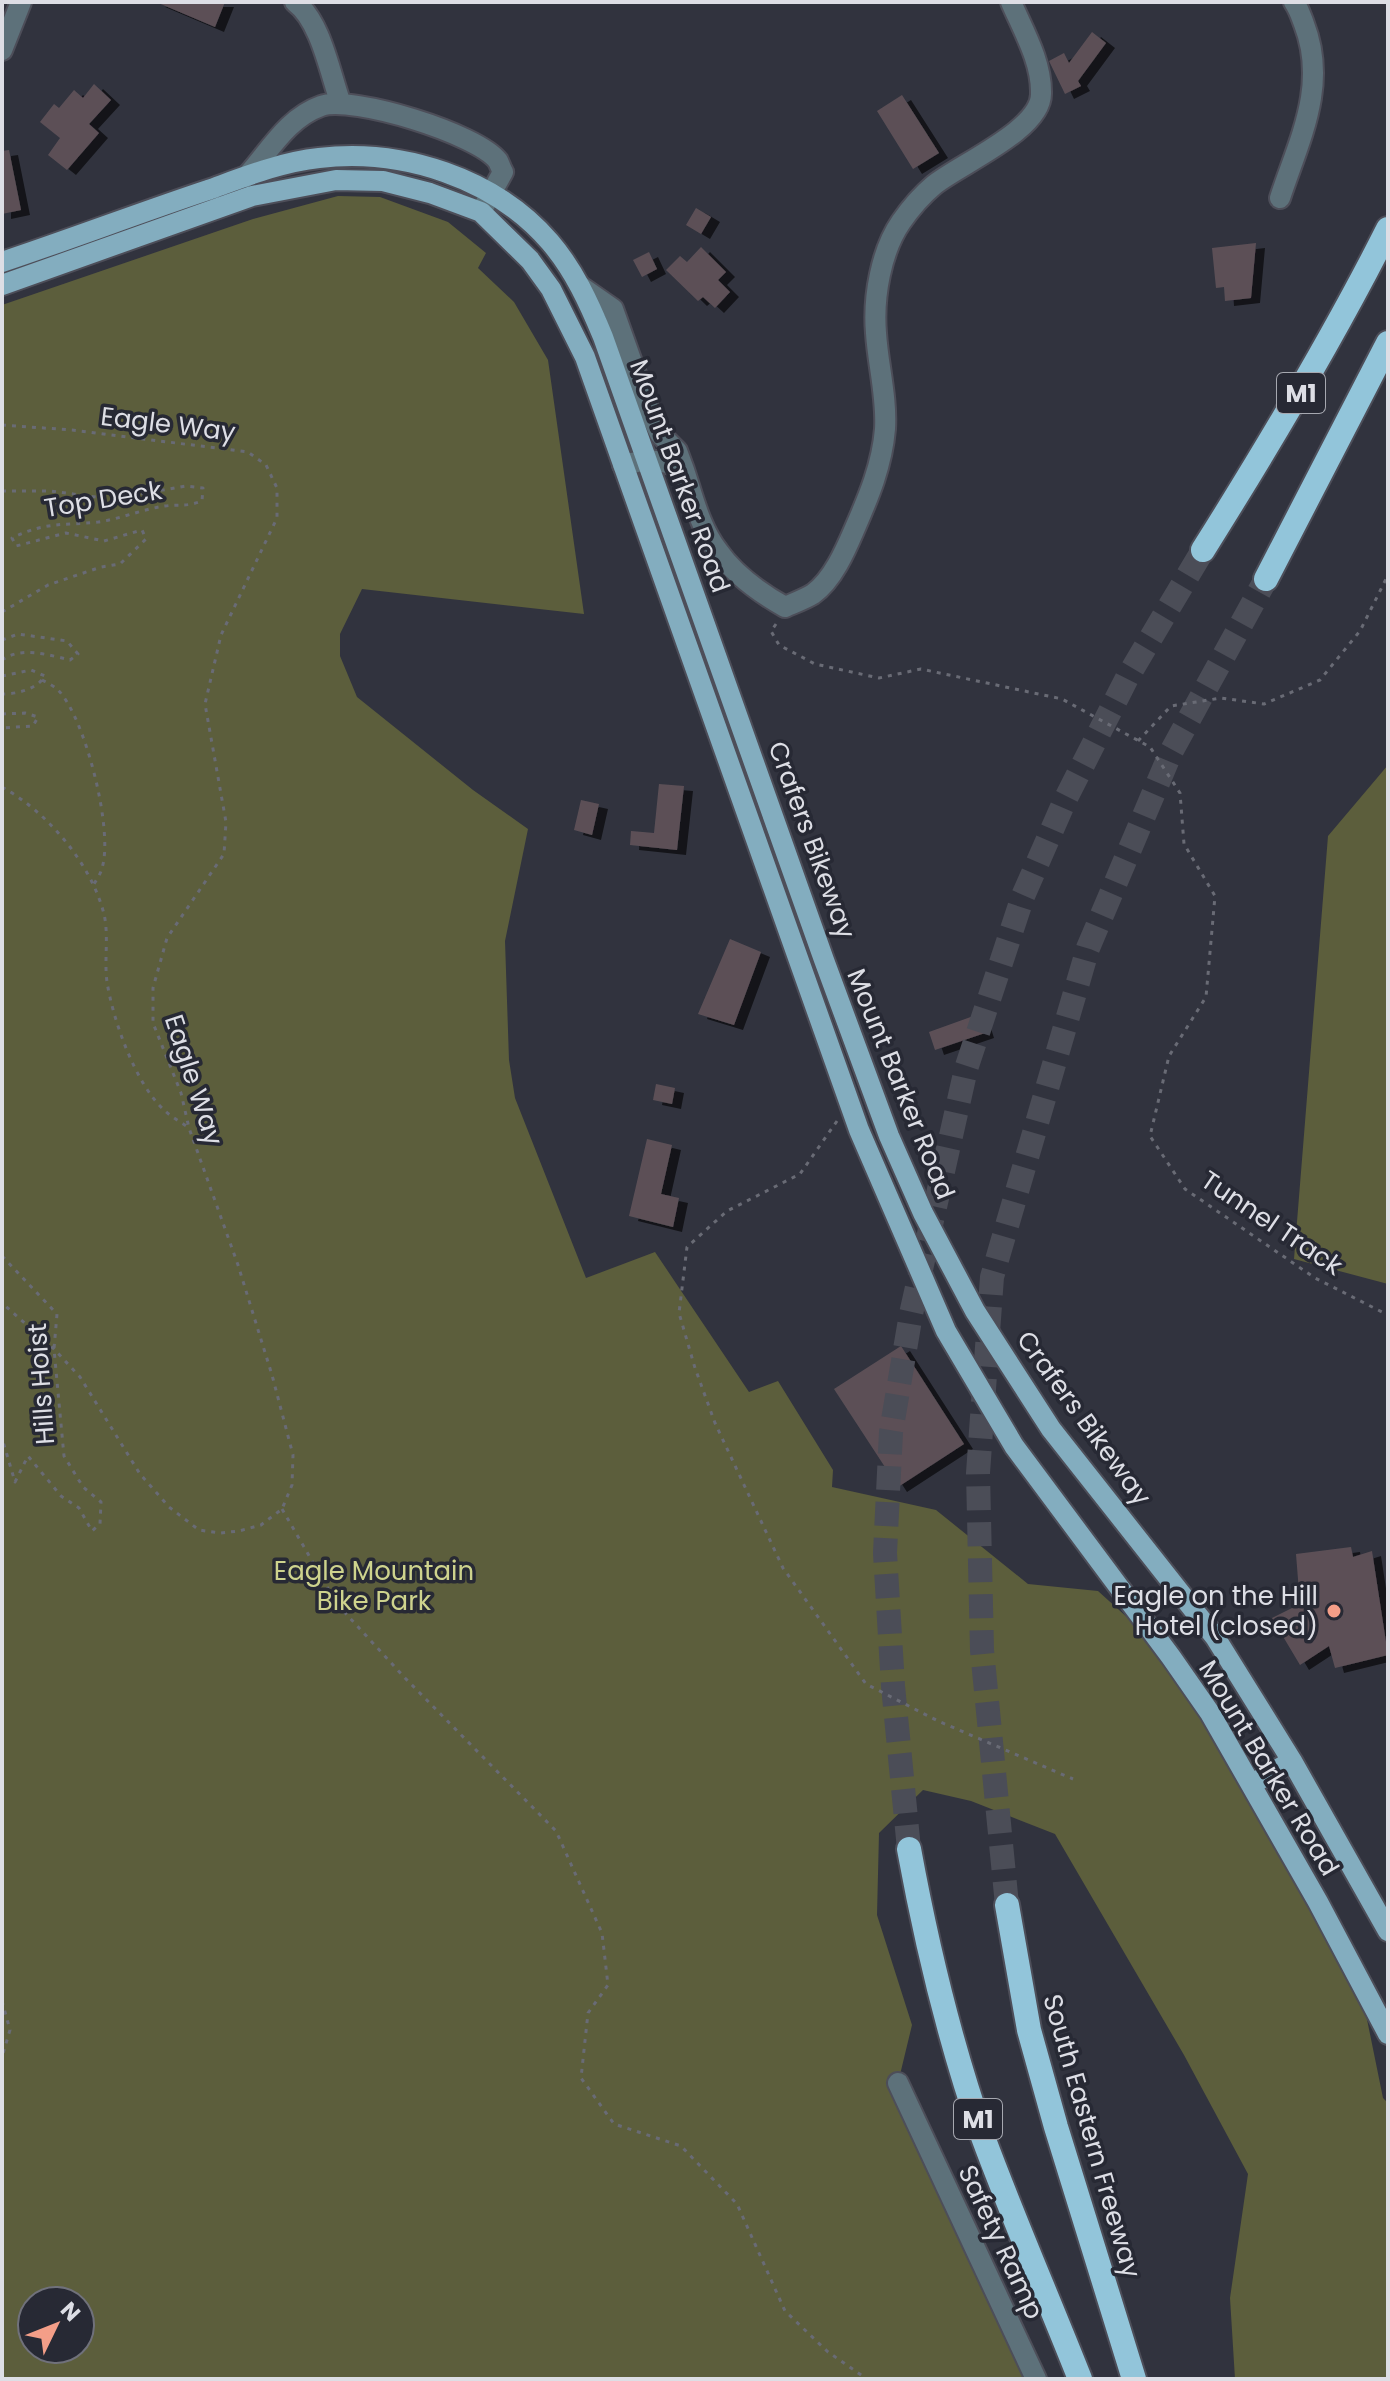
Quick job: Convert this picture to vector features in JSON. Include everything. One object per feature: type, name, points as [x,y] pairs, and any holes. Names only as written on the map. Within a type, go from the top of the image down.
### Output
[{"type":"highway","name":"M1","points":[[1203,550],[1300,395],[1388,229]]},
{"type":"highway","name":"M1","points":[[1266,579],[1388,343]]},
{"type":"highway","name":"M1","points":[[909,1849],[926,1943],[983,2137],[1080,2379]]},
{"type":"highway","name":"South Eastern Freeway","points":[[1007,1905],[1029,2030],[1134,2379]]},
{"type":"main road","name":"Mount Barker Road","points":[[2,262],[246,177],[318,158],[373,157],[406,161],[450,174],[507,203],[549,241],[580,286],[603,337],[819,946],[889,1136],[923,1213],[959,1283],[1051,1429],[1215,1637],[1292,1761],[1388,1931]]},
{"type":"main road","name":"Mount Barker Road","points":[[2,285],[252,196],[336,180],[383,181],[430,193],[481,212],[530,260],[551,289],[585,357],[849,1101],[898,1224],[964,1365],[1014,1446],[1210,1713],[1388,2034]]},
{"type":"main road","points":[[932,1298],[959,1283]]},
{"type":"main road","points":[[1252,1784],[1292,1761]]},
{"type":"street","points":[[2,50],[21,2]]},
{"type":"street","points":[[295,2],[304,9],[316,31],[341,104]]},
{"type":"street","points":[[580,286],[613,309],[650,413],[660,434],[677,451],[698,512],[718,552],[766,596],[785,607],[813,594],[829,575],[866,503],[882,457],[884,397],[875,330],[881,273],[892,238],[906,215],[933,186],[1023,126],[1037,111],[1042,97],[1036,62],[1011,2]]},
{"type":"street","points":[[1280,198],[1313,97],[1315,68],[1309,38],[1294,2]]},
{"type":"street","points":[[246,177],[291,124],[323,105],[341,104],[414,118],[481,148],[497,160],[503,172],[481,212]]},
{"type":"street","points":[[623,465],[646,459],[671,463],[684,470]]},
{"type":"street","name":"Safety Ramp","points":[[898,2083],[1036,2379]]},
{"type":"path","name":"Eagle Way","points":[[2,425],[72,430],[248,452],[266,465],[277,488],[277,518],[221,635],[205,704],[226,822],[224,854],[167,938],[153,988],[153,1023],[181,1093],[189,1128],[238,1265],[272,1375],[293,1455],[292,1485],[282,1509]]},
{"type":"path","name":"Top Deck","points":[[2,491],[50,491],[111,499],[186,486],[203,488],[202,501],[185,507],[168,505],[99,522],[67,522],[33,528],[12,538],[16,546],[66,533],[104,541],[142,530],[146,539],[120,564],[101,567],[48,585],[2,612]]},
{"type":"path","points":[[1138,741],[1171,706],[1221,698],[1264,704],[1320,680],[1360,631],[1388,575]]},
{"type":"path","name":"Tunnel Track","points":[[785,607],[771,631],[779,645],[815,664],[879,678],[921,669],[1062,699],[1150,747],[1180,793],[1184,844],[1215,896],[1206,997],[1169,1056],[1150,1136],[1185,1189],[1315,1278],[1388,1315]]},
{"type":"path","points":[[2,640],[18,634],[67,641],[78,654],[70,660],[34,652],[9,655],[2,660]]},
{"type":"path","points":[[2,676],[31,670],[45,676],[40,685],[13,694],[2,694]]},
{"type":"path","points":[[42,680],[57,688],[64,697],[86,742],[104,843],[103,867],[94,884]]},
{"type":"path","points":[[2,714],[25,713],[38,717],[33,726],[2,728]]},
{"type":"path","points":[[2,787],[25,800],[56,832],[94,884],[104,916],[106,979],[122,1035],[140,1077],[163,1110],[189,1128]]},
{"type":"path","points":[[849,1101],[824,1143],[800,1174],[727,1211],[687,1247],[679,1313],[695,1368],[715,1423],[783,1568],[866,1684],[938,1721],[1073,1779]]},
{"type":"path","name":"Hills Hoist","points":[[2,1256],[57,1314],[54,1349],[64,1456],[83,1487],[101,1502],[100,1524],[92,1531],[79,1508],[61,1496],[28,1456],[15,1482],[2,1438]]},
{"type":"path","points":[[2,1303],[54,1349],[80,1377],[140,1474],[169,1507],[199,1530],[220,1533],[239,1531],[261,1525],[282,1509],[337,1604],[405,1678],[556,1831],[602,1933],[608,1985],[588,2013],[581,2078],[614,2124],[681,2146],[737,2204],[785,2311],[828,2352],[867,2379]]},
{"type":"path","points":[[2,2001],[10,2030],[2,2057]]},
{"type":"green space","name":"Eagle Mountain Bike Park","points":[[338,196],[380,197],[448,222],[486,253],[478,268],[514,302],[548,360],[584,614],[362,589],[340,634],[340,656],[357,697],[473,790],[528,829],[505,941],[509,1060],[515,1098],[586,1278],[655,1252],[749,1392],[778,1381],[833,1470],[832,1487],[936,1510],[1028,1584],[1098,1591],[1171,1657],[1359,1980],[1383,2098],[1388,2103],[1388,2379],[1235,2379],[1230,2298],[1248,2174],[1184,2055],[1055,1834],[971,1801],[923,1790],[879,1833],[877,1915],[912,2025],[898,2083],[1036,2379],[2,2379],[2,305],[253,219]]},
{"type":"green space","points":[[1388,765],[1388,1284],[1294,1259],[1328,836]]},
{"type":"building","points":[[156,2],[225,2],[215,27]]},
{"type":"building","points":[[1092,32],[1106,43],[1078,81],[1081,86],[1065,94],[1049,61],[1064,53],[1069,63]]},
{"type":"building","points":[[94,84],[111,100],[89,124],[99,133],[67,170],[48,155],[60,138],[40,122],[54,104],[59,108],[74,90],[83,98]]},
{"type":"building","points":[[902,95],[939,153],[913,169],[877,111]]},
{"type":"building","points":[[9,150],[21,210],[2,214],[2,151]]},
{"type":"building","points":[[696,208],[711,217],[701,234],[686,225]]},
{"type":"building","points":[[1256,243],[1251,298],[1225,301],[1224,287],[1216,288],[1212,248]]},
{"type":"building","points":[[701,247],[726,272],[718,280],[730,292],[715,308],[703,297],[698,301],[666,270],[680,256],[687,262]]},
{"type":"building","points":[[649,252],[657,269],[642,277],[633,260]]},
{"type":"building","points":[[659,784],[684,786],[677,850],[630,845],[631,831],[654,833]]},
{"type":"building","points":[[581,800],[599,804],[592,835],[574,830]]},
{"type":"building","points":[[730,939],[761,952],[734,1025],[698,1014]]},
{"type":"building","points":[[979,1014],[985,1033],[935,1050],[929,1032]]},
{"type":"building","points":[[656,1084],[675,1088],[672,1104],[653,1100]]},
{"type":"building","points":[[647,1139],[672,1145],[661,1194],[679,1198],[673,1227],[629,1216]]},
{"type":"building","points":[[901,1346],[964,1444],[898,1487],[834,1389]]},
{"type":"building","name":"Eagle on the Hill Hotel (closed)","points":[[1351,1547],[1353,1557],[1372,1551],[1388,1655],[1335,1668],[1329,1646],[1300,1665],[1272,1618],[1300,1604],[1296,1554]]},
{"type":"tunnel","points":[[909,1849],[893,1686],[885,1553],[891,1432],[911,1314],[966,1069],[1023,896],[1065,800],[1127,678],[1203,550]]},
{"type":"tunnel","points":[[1007,1905],[982,1650],[978,1473],[992,1277],[1088,948],[1171,752],[1266,579]]},
{"type":"place","name":"Eagle on the Hill Hotel (closed)","points":[[1334,1611]]}]
